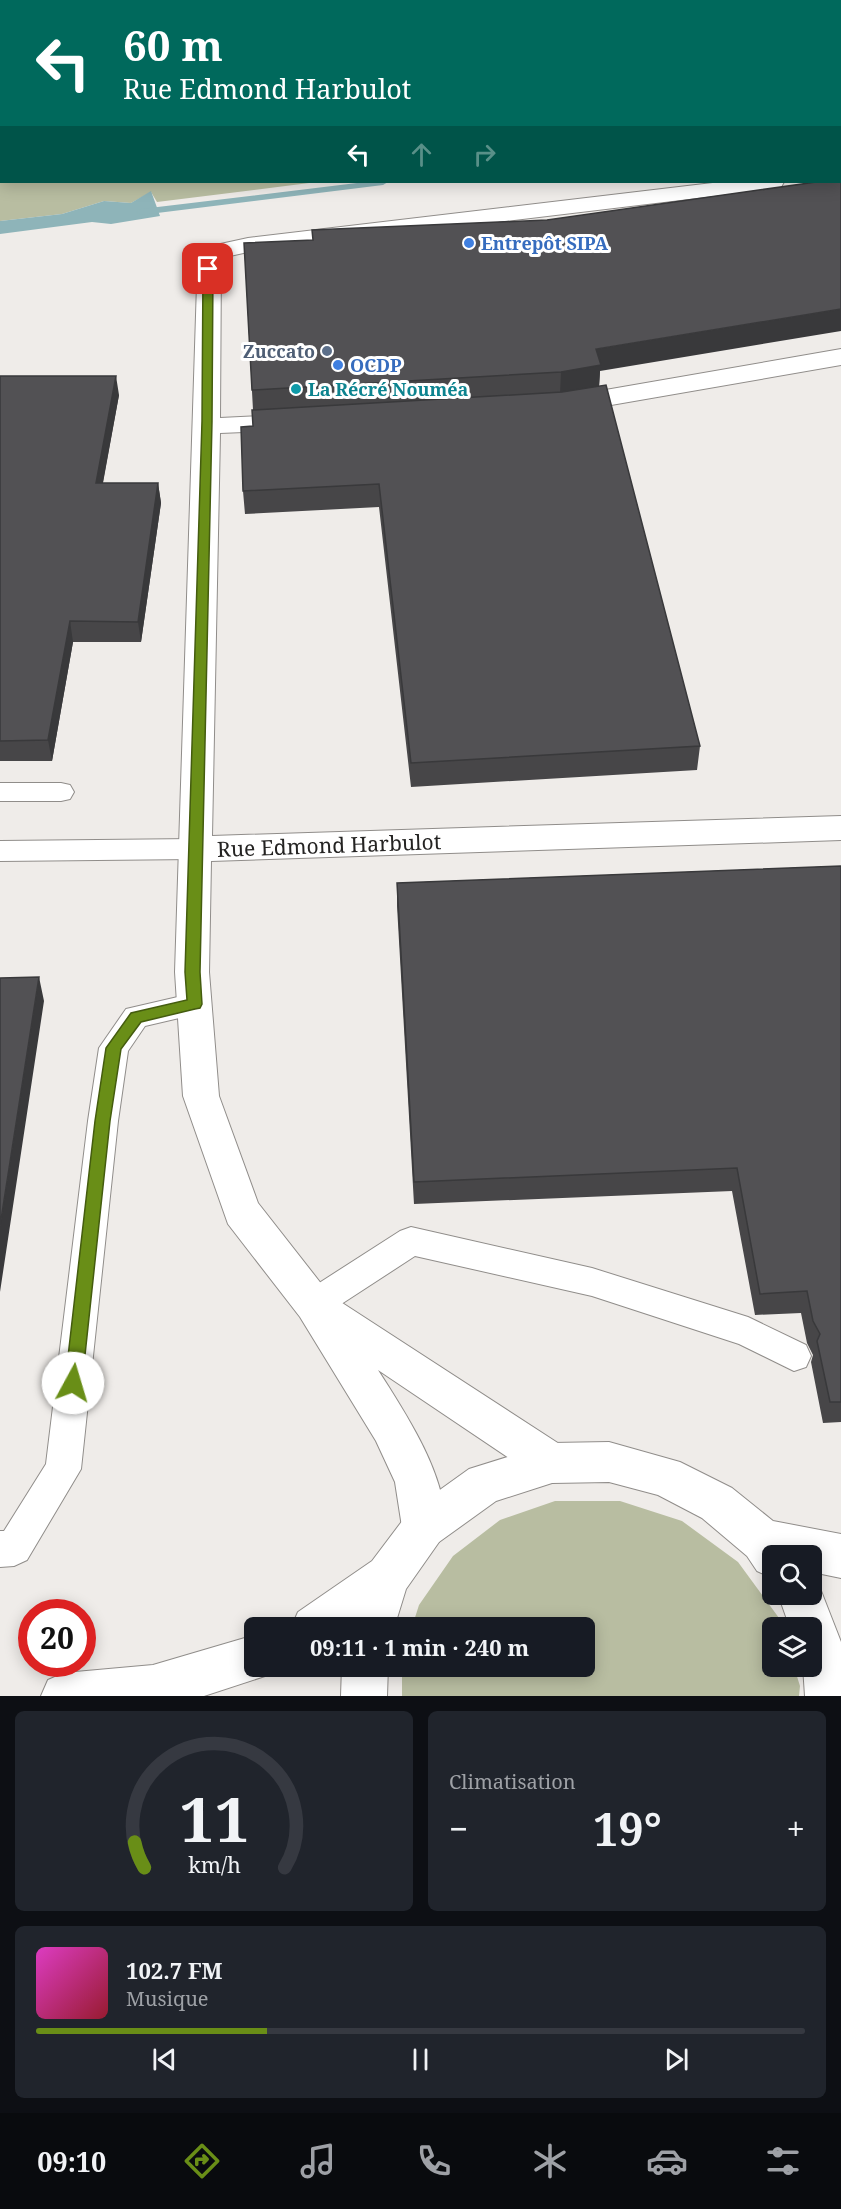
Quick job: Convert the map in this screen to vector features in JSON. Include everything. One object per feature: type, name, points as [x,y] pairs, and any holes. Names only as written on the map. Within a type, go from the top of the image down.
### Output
[{"type":"street","points":[[195,849],[210,253],[260,244],[765,183]]},
{"type":"street","points":[[537,407],[593,400],[841,357]]},
{"type":"street","points":[[207,426],[327,420]]},
{"type":"street","name":"Rue Edmond Harbulot","points":[[424,1527],[416,1481],[391,1427],[315,1304],[242,1212],[201,1096],[192,972],[195,849],[841,828]]},
{"type":"street","points":[[315,1304],[552,1462]]},
{"type":"street","points":[[375,1617],[388,1577],[424,1527],[483,1484],[552,1462],[609,1462],[665,1476],[717,1503],[765,1545]]},
{"type":"street","points":[[822,1554],[841,1556]]},
{"type":"street","points":[[330,1617],[388,1577]]},
{"type":"street","points":[[804,1605],[826,1662],[828,1696]]},
{"type":"street","points":[[64,1696],[153,1688],[244,1661]]},
{"type":"street","points":[[364,1696],[365,1677]]},
{"type":"lane","points":[[0,792],[61,792]]},
{"type":"lane","points":[[0,851],[195,849]]},
{"type":"lane","points":[[0,1549],[14,1548],[63,1469],[103,1121],[114,1048],[136,1017],[195,1004]]},
{"type":"lane","points":[[315,1304],[411,1241],[592,1282],[748,1332],[794,1356]]},
{"type":"green space","points":[[0,183],[309,183],[157,202],[151,192],[131,203],[104,201],[62,214],[0,221]]},
{"type":"green space","points":[[555,1501],[620,1501],[682,1521],[738,1562],[762,1595],[762,1605],[769,1605],[778,1617],[762,1617],[762,1677],[797,1677],[800,1686],[799,1696],[402,1696],[402,1677],[595,1677],[595,1617],[415,1617],[419,1605],[453,1556],[500,1520]]},
{"type":"water","points":[[151,191],[160,216],[111,224],[92,222],[0,234],[0,221],[62,214],[104,201],[131,203]]},
{"type":"building","points":[[809,183],[841,183],[841,309],[596,349],[601,365],[561,372],[252,390],[244,243],[313,240],[312,230],[547,220]]},
{"type":"building","points":[[0,376],[116,376],[96,483],[158,483],[138,622],[70,621],[48,740],[0,741]]},
{"type":"building","points":[[606,385],[700,746],[411,763],[379,484],[243,491],[241,427],[253,426],[252,410],[562,392]]},
{"type":"building","points":[[841,866],[841,1402],[830,1402],[817,1341],[820,1334],[813,1321],[807,1291],[760,1294],[737,1168],[414,1182],[397,883]]},
{"type":"building","points":[[39,977],[0,1226],[0,978]]},
{"type":"waterway","points":[[141,212],[375,183]]},
{"type":"place","name":"Entrepôt SIPA","points":[[469,243]]},
{"type":"place","name":"Zuccato","points":[[327,351]]},
{"type":"place","name":"OCDP","points":[[338,365]]},
{"type":"place","name":"La Récré Nouméa","points":[[296,389]]},
{"type":"route","points":[[73,1383],[103,1121],[114,1048],[136,1017],[195,1004],[192,972],[207,421],[208,269]]}]
